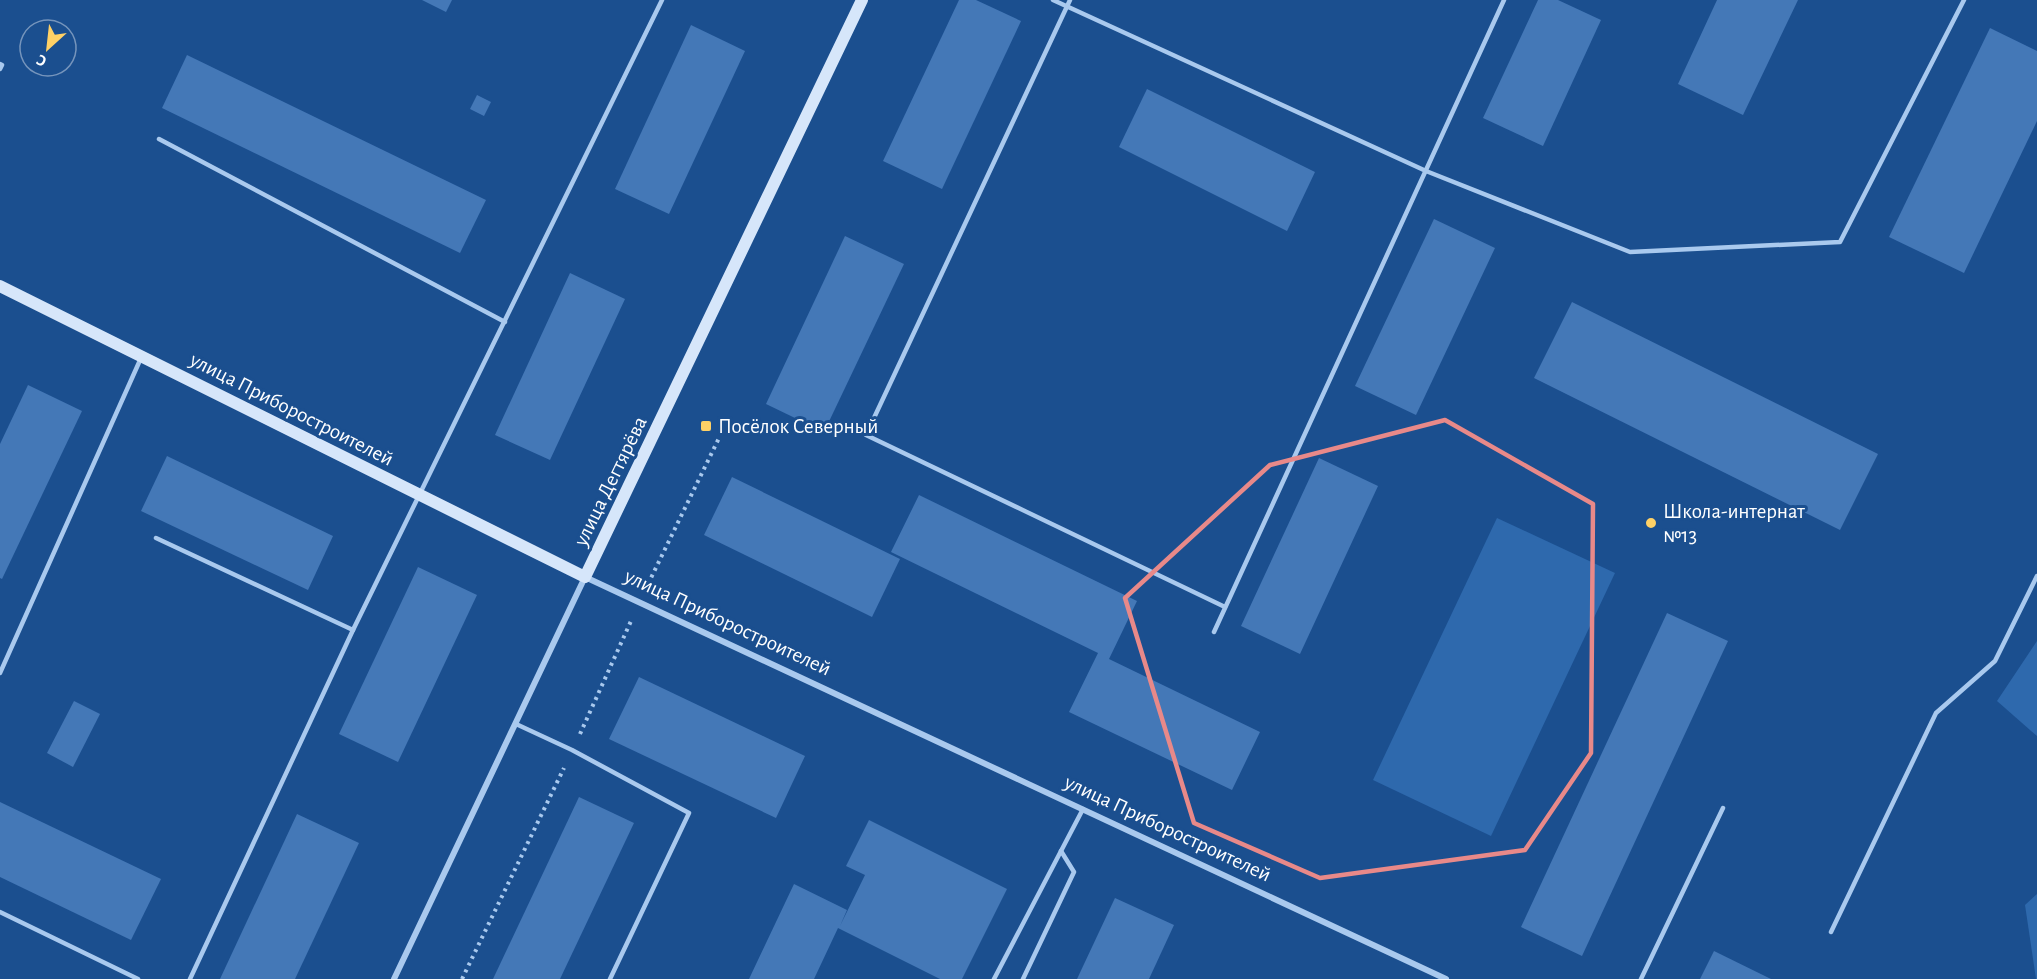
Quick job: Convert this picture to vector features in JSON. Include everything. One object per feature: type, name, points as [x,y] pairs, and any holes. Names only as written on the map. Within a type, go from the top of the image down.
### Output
[{"type":"street","name":"улица Дегтярёва","points":[[394,979],[862,0]]},
{"type":"street","name":"улица Приборостроителей","points":[[0,286],[585,577],[1446,979]]},
{"type":"lane","points":[[190,979],[353,630],[662,0]]},
{"type":"lane","points":[[1053,0],[1426,171],[1630,252],[1840,242],[1964,0]]},
{"type":"lane","points":[[1070,0],[866,435],[1225,608]]},
{"type":"lane","points":[[1214,632],[1504,0]]},
{"type":"lane","points":[[0,64],[2,65],[0,69]]},
{"type":"lane","points":[[159,139],[505,322]]},
{"type":"lane","points":[[0,673],[142,356]]},
{"type":"lane","points":[[156,538],[353,630]]},
{"type":"lane","points":[[1831,932],[1936,713],[1995,661],[2037,576]]},
{"type":"lane","points":[[516,724],[572,750],[689,813],[610,979]]},
{"type":"lane","points":[[1641,979],[1723,808]]},
{"type":"lane","points":[[994,979],[1083,809]]},
{"type":"lane","points":[[1023,979],[1074,872],[1061,851]]},
{"type":"lane","points":[[0,912],[138,979]]},
{"type":"path","points":[[462,979],[572,750],[639,602],[720,436]]},
{"type":"highlighted area","points":[[1445,420],[1593,504],[1591,753],[1525,850],[1320,878],[1194,823],[1125,598],[1270,465]]},
{"type":"shaded area","points":[[1497,518],[1615,573],[1491,836],[1373,780]]},
{"type":"shaded area","points":[[2037,641],[2037,736],[1997,701]]},
{"type":"shaded area","points":[[2037,894],[2037,979],[2036,979],[2025,905]]},
{"type":"building","points":[[422,0],[452,0],[446,12]]},
{"type":"building","points":[[959,0],[976,0],[1021,21],[942,189],[883,161]]},
{"type":"building","points":[[1538,0],[1558,0],[1601,20],[1543,146],[1483,118]]},
{"type":"building","points":[[1717,0],[1798,0],[1743,115],[1678,84]]},
{"type":"building","points":[[691,25],[745,51],[669,214],[615,189]]},
{"type":"building","points":[[1990,28],[2037,51],[2037,121],[1964,273],[1889,237]]},
{"type":"building","points":[[187,55],[486,200],[460,253],[162,108]]},
{"type":"building","points":[[1147,89],[1315,172],[1287,231],[1119,147]]},
{"type":"building","points":[[477,95],[491,102],[484,116],[470,109]]},
{"type":"building","points":[[1434,219],[1495,248],[1416,415],[1355,386]]},
{"type":"building","points":[[845,236],[904,264],[824,432],[766,404]]},
{"type":"building","points":[[570,273],[625,299],[550,460],[495,435]]},
{"type":"building","points":[[1572,302],[1878,454],[1840,530],[1534,378]]},
{"type":"building","points":[[28,385],[82,411],[2,579],[0,578],[0,444]]},
{"type":"building","points":[[167,456],[333,536],[308,590],[141,511]]},
{"type":"building","points":[[1319,458],[1378,486],[1300,654],[1241,626]]},
{"type":"building","points":[[732,477],[900,559],[872,617],[704,535]]},
{"type":"building","points":[[919,495],[1137,601],[1109,659],[1260,732],[1232,790],[1069,712],[1098,653],[891,552]]},
{"type":"building","points":[[418,567],[477,595],[398,762],[339,734]]},
{"type":"building","points":[[1667,613],[1728,641],[1582,956],[1521,927]]},
{"type":"building","points":[[639,677],[805,756],[776,818],[609,739]]},
{"type":"building","points":[[74,701],[100,714],[73,767],[47,753]]},
{"type":"building","points":[[579,797],[634,823],[560,979],[493,979]]},
{"type":"building","points":[[0,802],[161,879],[131,940],[0,877]]},
{"type":"building","points":[[297,814],[359,843],[295,979],[220,979]]},
{"type":"building","points":[[869,820],[1007,889],[962,979],[940,979],[838,928],[814,979],[749,979],[794,884],[847,910],[840,926],[865,875],[846,866]]},
{"type":"building","points":[[1115,898],[1174,925],[1149,979],[1077,979]]},
{"type":"building","points":[[1714,951],[1771,979],[1700,979]]},
{"type":"place","name":"Посёлок Северный","points":[[706,426]]},
{"type":"place","name":"Школа-интернат №13","points":[[1651,523]]}]
